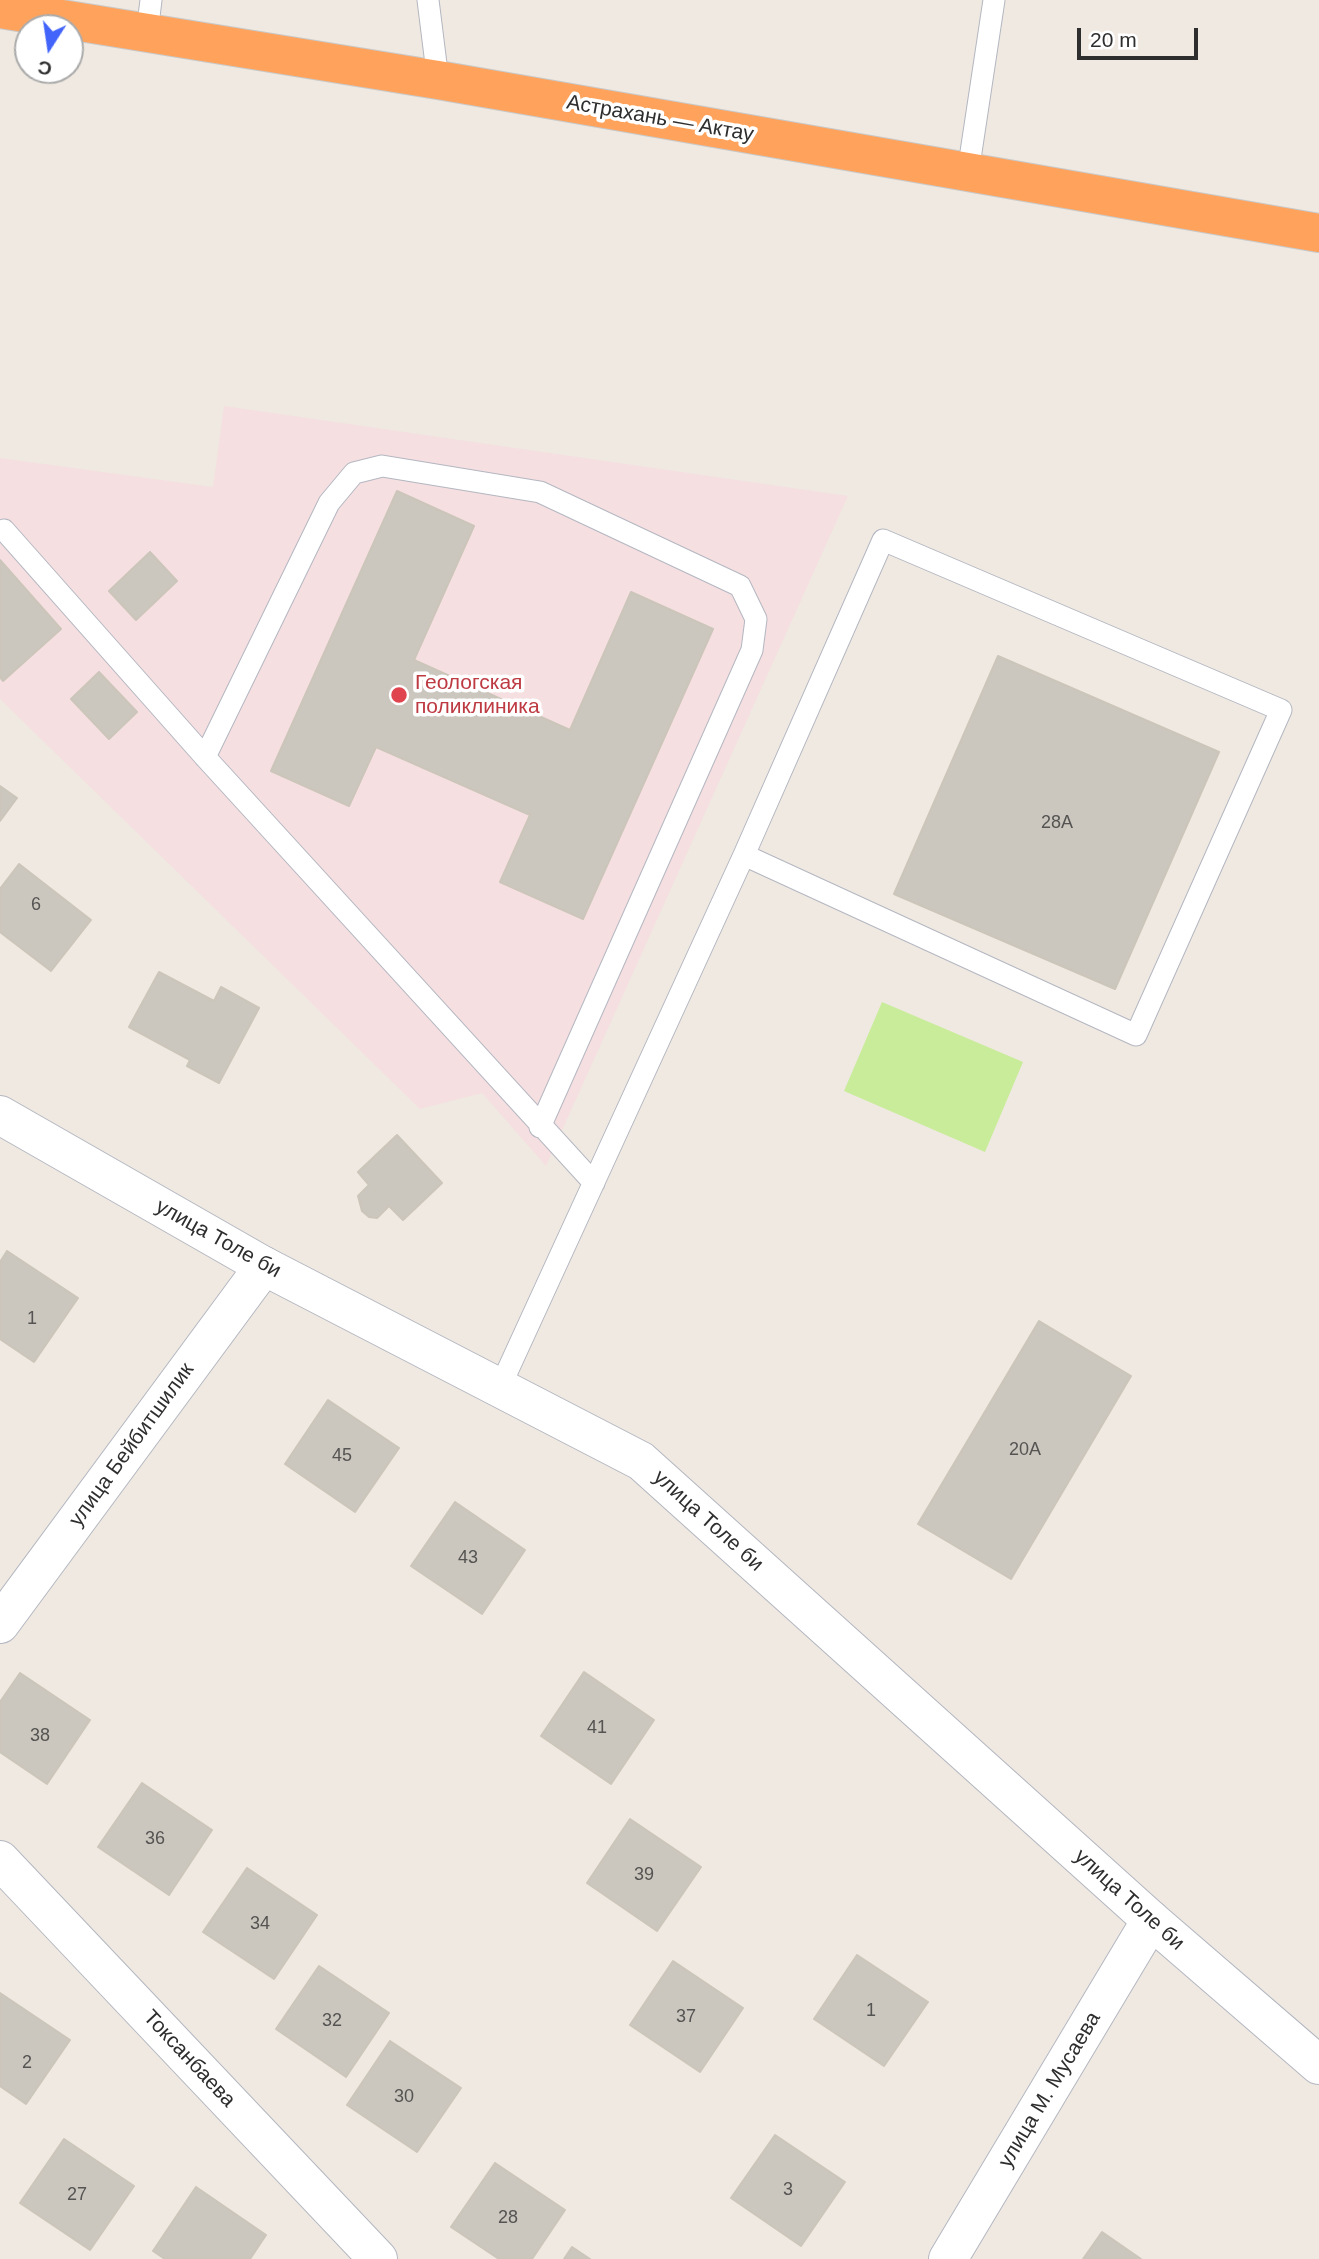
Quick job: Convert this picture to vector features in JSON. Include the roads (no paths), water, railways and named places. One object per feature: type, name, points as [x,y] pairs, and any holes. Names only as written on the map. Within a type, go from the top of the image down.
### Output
[{"type":"highway","name":"Астрахань — Актау","points":[[0,9],[74,10],[149,16],[438,80],[1319,233]]},
{"type":"street","name":"улица Толе би","points":[[0,1115],[264,1266],[641,1461],[1151,1920],[1319,2065]]},
{"type":"street","name":"улица Бейбитшилик","points":[[0,1624],[264,1266]]},
{"type":"street","name":"Токсанбаева","points":[[0,1860],[378,2259]]},
{"type":"street","name":"улица М. Мусаева","points":[[948,2259],[1151,1920]]},
{"type":"lane","points":[[428,0],[438,80]]},
{"type":"lane","points":[[968,172],[994,0]]},
{"type":"lane","points":[[205,757],[329,503],[354,473],[382,466],[540,492],[740,586],[756,619],[752,650],[540,1127]]},
{"type":"lane","points":[[4,530],[205,757],[594,1184]]},
{"type":"lane","points":[[500,1388],[744,855],[883,540],[1281,710],[1136,1035],[744,855]]},
{"type":"place","name":"Геологская поликлиника","points":[[399,695]]}]
